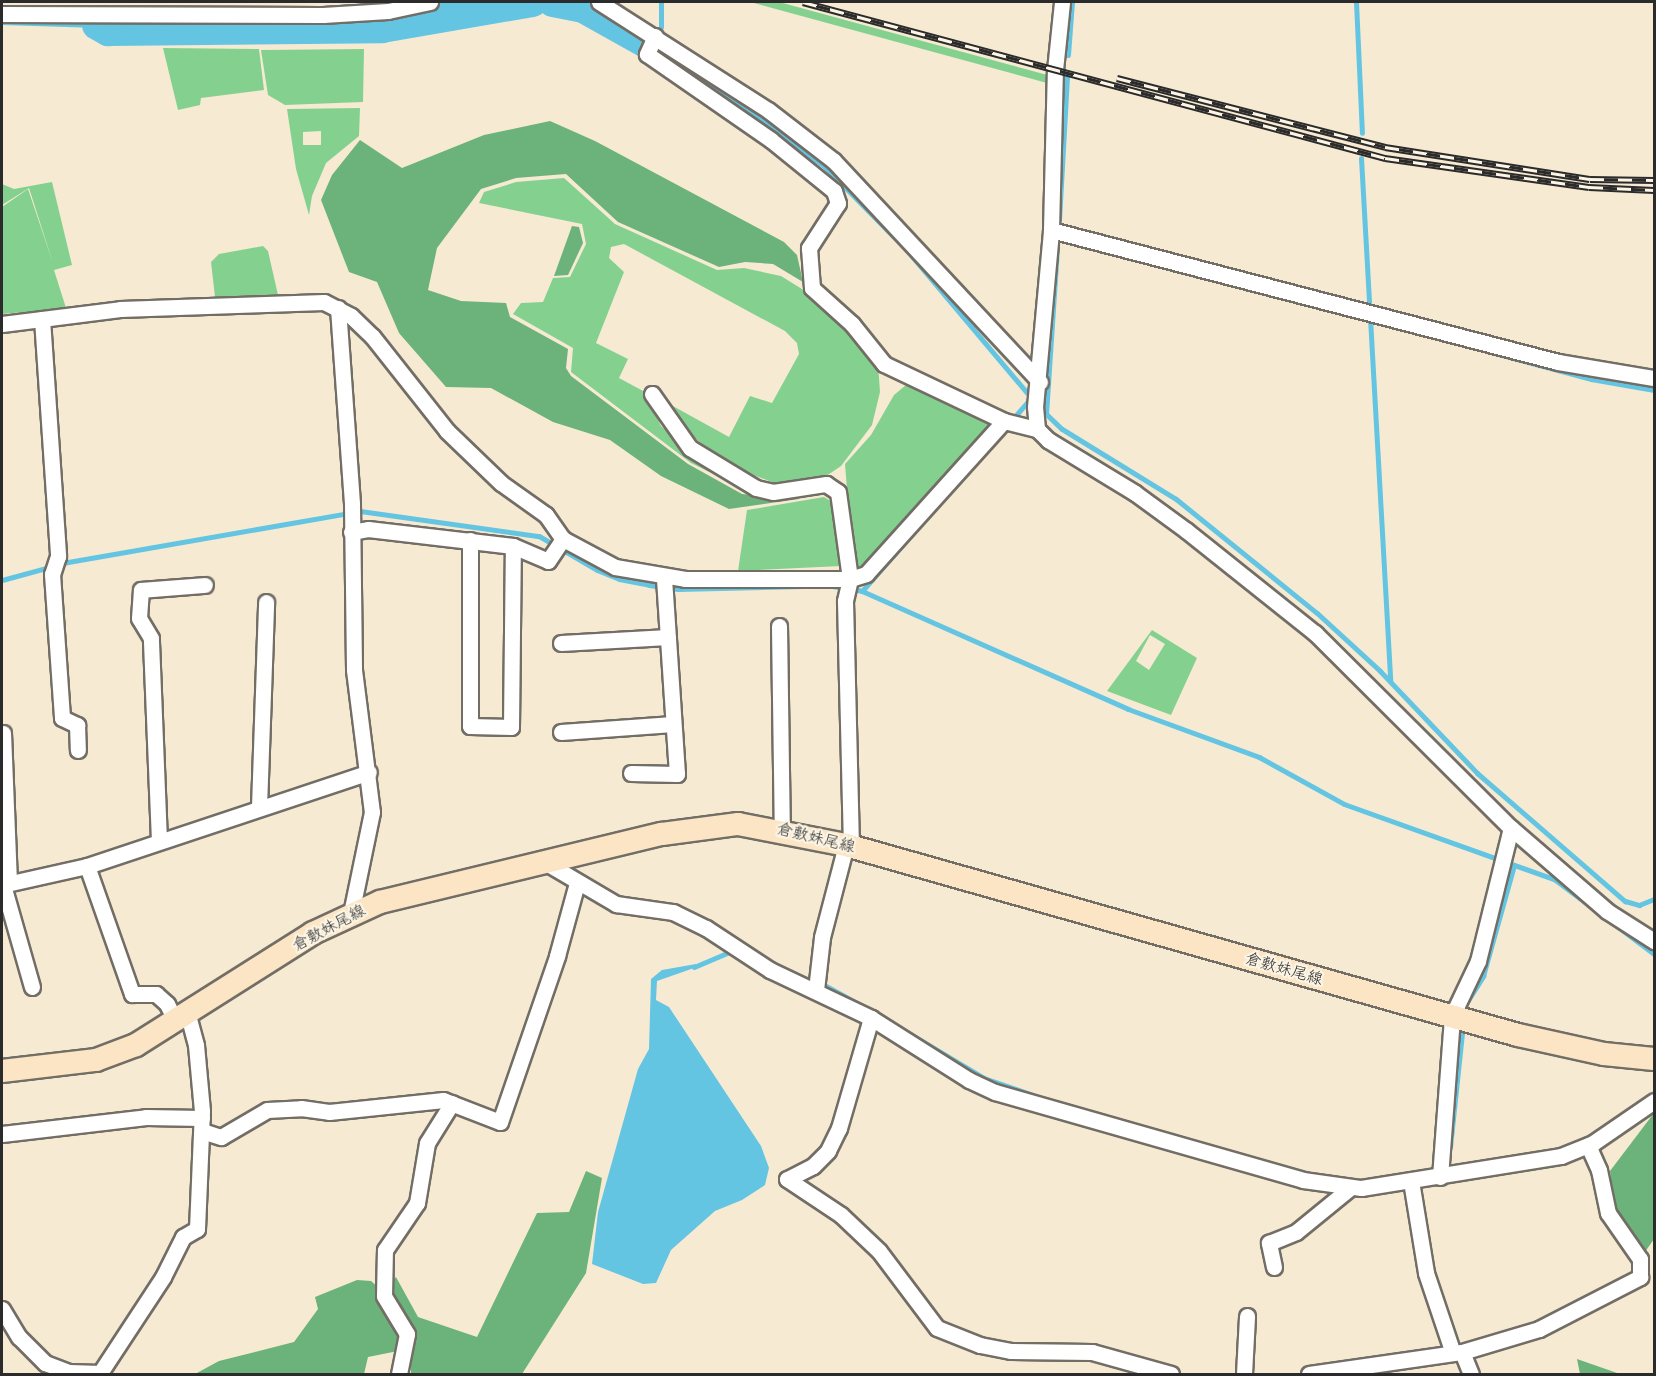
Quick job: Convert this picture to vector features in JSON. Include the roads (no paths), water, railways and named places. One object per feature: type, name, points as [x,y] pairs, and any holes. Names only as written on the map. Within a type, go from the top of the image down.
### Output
[{"type":"main road","name":"倉敷妹尾線","points":[[2,1071],[96,1060],[136,1045],[351,914],[380,902],[543,861],[704,826],[738,824],[782,830],[848,846],[1560,1046],[1654,1059]]},
{"type":"street","points":[[2,14],[323,15],[388,11],[430,2]]},
{"type":"street","points":[[599,2],[652,43],[768,110],[834,161],[1038,395]]},
{"type":"street","points":[[1037,429],[1051,230],[1056,66],[1062,2]]},
{"type":"street","points":[[652,43],[647,54],[771,140],[834,192],[838,203],[809,248],[812,288],[858,331],[884,364],[1011,423],[1037,429],[1048,440],[1178,525],[1315,633],[1511,828],[1607,911],[1654,941]]},
{"type":"street","points":[[1051,230],[1558,362],[1654,378]]},
{"type":"street","points":[[2,324],[120,309],[302,300],[324,302],[338,308],[372,336],[418,398],[478,463],[546,514],[559,545],[664,584],[849,585],[866,574],[1011,423]]},
{"type":"street","points":[[338,308],[351,518],[354,669],[369,772],[372,812],[351,914]]},
{"type":"street","points":[[42,319],[62,718],[77,725],[78,750]]},
{"type":"street","points":[[652,394],[690,448],[756,488],[773,492],[820,484],[833,487],[841,498],[849,585],[848,846],[822,937],[816,990]]},
{"type":"street","points":[[351,518],[368,529],[513,546],[548,561],[559,545]]},
{"type":"street","points":[[470,540],[470,726],[511,727],[513,546]]},
{"type":"street","points":[[631,773],[677,774],[664,584]]},
{"type":"street","points":[[159,841],[151,638],[139,618],[141,590],[205,585]]},
{"type":"street","points":[[259,807],[266,602]]},
{"type":"street","points":[[779,626],[782,830]]},
{"type":"street","points":[[561,643],[668,637]]},
{"type":"street","points":[[561,732],[673,724]]},
{"type":"street","points":[[3,733],[4,884],[32,987]]},
{"type":"street","points":[[4,884],[87,866],[369,772]]},
{"type":"street","points":[[1440,1177],[1452,1016],[1478,961],[1511,828]]},
{"type":"street","points":[[543,861],[616,904],[687,918],[770,970],[871,1018],[969,1080],[995,1092],[1303,1180],[1350,1188],[1411,1182],[1561,1156],[1588,1145],[1654,1101]]},
{"type":"street","points":[[2,1309],[19,1336],[45,1363],[69,1372],[100,1372],[163,1276],[183,1237],[197,1229],[202,1124],[196,1045],[181,1016],[156,994],[132,994],[87,866]]},
{"type":"street","points":[[2,1134],[146,1118],[202,1124],[221,1137],[267,1110],[301,1108],[328,1113],[443,1100],[500,1122],[557,956],[577,883]]},
{"type":"street","points":[[871,1018],[836,1136],[813,1166],[787,1179],[841,1215],[879,1251],[937,1328],[980,1345],[1011,1351],[1092,1352],[1171,1374]]},
{"type":"street","points":[[399,1374],[407,1334],[384,1296],[381,1276],[386,1250],[417,1203],[427,1143],[452,1103]]},
{"type":"street","points":[[1309,1374],[1457,1352],[1539,1329],[1640,1276],[1640,1258],[1608,1213],[1599,1170],[1588,1145]]},
{"type":"street","points":[[1411,1182],[1426,1273],[1457,1352],[1471,1374]]},
{"type":"street","points":[[1274,1267],[1269,1244],[1296,1232],[1350,1188]]},
{"type":"street","points":[[1244,1374],[1247,1316]]},
{"type":"water","points":[[696,964],[697,967],[657,981],[656,1000],[669,1007],[761,1146],[769,1168],[765,1185],[742,1200],[715,1211],[671,1250],[656,1283],[643,1284],[592,1264],[598,1212],[638,1069],[649,1049],[651,979],[662,970]]},
{"type":"waterway","points":[[97,25],[108,31],[382,28],[533,2]]},
{"type":"waterway","points":[[553,2],[583,8],[644,42]]},
{"type":"waterway","points":[[661,2],[661,27]]},
{"type":"waterway","points":[[1068,55],[1072,2]]},
{"type":"waterway","points":[[1356,2],[1362,133]]},
{"type":"waterway","points":[[2,22],[97,25]]},
{"type":"waterway","points":[[653,46],[751,111],[825,167],[905,248],[1032,399]]},
{"type":"waterway","points":[[1059,220],[1067,76]]},
{"type":"waterway","points":[[1361,158],[1369,302]]},
{"type":"waterway","points":[[1046,414],[1057,247]]},
{"type":"waterway","points":[[1370,318],[1390,681]]},
{"type":"waterway","points":[[1487,351],[1591,379],[1654,390]]},
{"type":"waterway","points":[[862,591],[1031,398]]},
{"type":"waterway","points":[[1040,408],[1062,429],[1176,499],[1317,613],[1380,671],[1477,773],[1625,901],[1639,905],[1654,899]]},
{"type":"waterway","points":[[2,580],[68,562],[360,511],[539,536],[597,570],[619,579],[649,585],[678,589],[804,586]]},
{"type":"waterway","points":[[832,586],[862,591],[1128,709],[1259,757],[1344,804],[1554,879],[1654,954]]},
{"type":"waterway","points":[[1467,1002],[1483,976],[1514,865]]},
{"type":"waterway","points":[[694,967],[730,952]]},
{"type":"waterway","points":[[826,986],[877,1014]]},
{"type":"waterway","points":[[900,1028],[984,1078],[1033,1095]]},
{"type":"waterway","points":[[1450,1147],[1462,1032]]},
{"type":"railway","points":[[803,2],[1385,158],[1589,187],[1654,190]]},
{"type":"railway","points":[[1117,78],[1385,147],[1590,179],[1654,180]]}]
